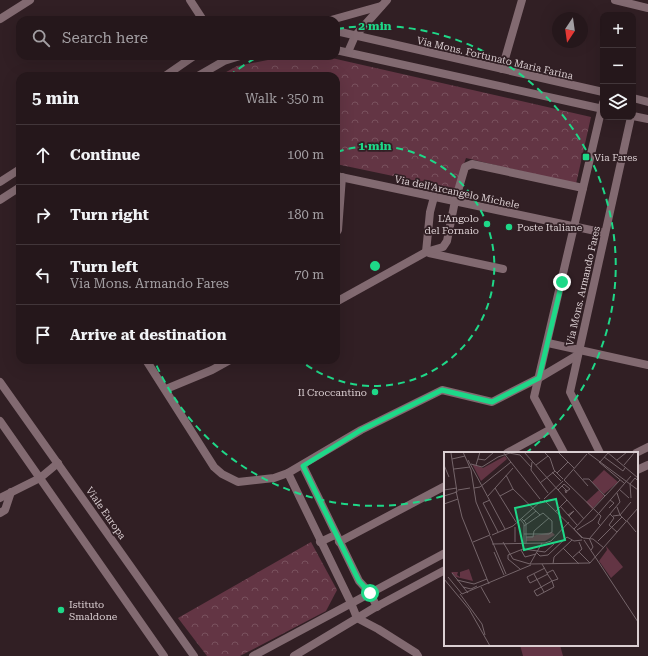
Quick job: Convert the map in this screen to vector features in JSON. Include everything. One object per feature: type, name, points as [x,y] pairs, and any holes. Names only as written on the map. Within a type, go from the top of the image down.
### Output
[{"type":"street","points":[[0,19],[30,0]]},
{"type":"street","points":[[190,0],[200,16]]},
{"type":"street","points":[[502,69],[522,0]]},
{"type":"street","points":[[615,0],[648,8]]},
{"type":"street","points":[[340,17],[384,3]]},
{"type":"street","points":[[348,52],[355,36],[384,3]]},
{"type":"street","name":"Via Mons. Fortunato Maria Farina","points":[[340,32],[600,91]]},
{"type":"street","points":[[340,51],[600,106]]},
{"type":"street","points":[[171,72],[188,60]]},
{"type":"street","points":[[205,72],[227,60]]},
{"type":"street","points":[[636,101],[648,102]]},
{"type":"street","points":[[636,117],[648,119]]},
{"type":"street","points":[[563,452],[534,397],[600,120]]},
{"type":"street","name":"Via Mons. Armando Fares","points":[[600,452],[570,392],[577,353],[631,120]]},
{"type":"street","points":[[340,300],[426,252],[443,247],[447,241],[455,202],[465,167],[472,164],[584,188]]},
{"type":"street","points":[[0,182],[16,172]]},
{"type":"street","name":"Via dell'Arcangelo Michele","points":[[340,177],[605,233]]},
{"type":"street","points":[[0,200],[16,190]]},
{"type":"street","points":[[426,252],[430,212],[434,197]]},
{"type":"street","points":[[426,252],[503,269]]},
{"type":"street","points":[[548,343],[577,353],[648,365]]},
{"type":"street","points":[[149,364],[214,466],[222,474],[238,482],[274,478],[288,473],[303,466],[361,430],[442,390],[492,402],[539,378],[577,353]]},
{"type":"street","points":[[166,389],[223,364]]},
{"type":"street","name":"Viale Europa","points":[[0,382],[194,656]]},
{"type":"street","points":[[0,421],[164,656]]},
{"type":"street","points":[[509,452],[551,429]]},
{"type":"street","points":[[638,452],[648,447]]},
{"type":"street","points":[[0,498],[40,478],[58,463]]},
{"type":"street","points":[[638,470],[648,465]]},
{"type":"street","points":[[303,466],[359,581],[370,593],[377,607]]},
{"type":"street","points":[[288,473],[357,618],[416,652],[418,656]]},
{"type":"street","points":[[320,542],[337,538],[444,486]]},
{"type":"street","points":[[0,513],[5,510],[11,492]]},
{"type":"street","points":[[253,656],[444,554]]},
{"type":"street","points":[[294,656],[357,618],[444,571]]},
{"type":"green space","points":[[268,60],[340,60],[591,117],[576,184],[466,158],[455,189],[340,165],[340,72],[226,72],[237,66]]},
{"type":"green space","points":[[311,542],[337,590],[326,611],[240,656],[207,656],[178,618]]},
{"type":"green space","points":[[520,646],[560,646],[563,656],[523,656]]},
{"type":"place","name":"Via Fares","points":[[586,157]]},
{"type":"place","name":"L'Angolo del Fornaio","points":[[487,224]]},
{"type":"place","name":"Poste Italiane","points":[[509,227]]},
{"type":"place","name":"Il Croccantino","points":[[375,392]]},
{"type":"place","name":"Istituto Smaldone","points":[[61,610]]},
{"type":"route","points":[[370,593],[359,581],[303,466],[361,430],[442,390],[492,402],[516,388],[539,378],[562,282]]}]
